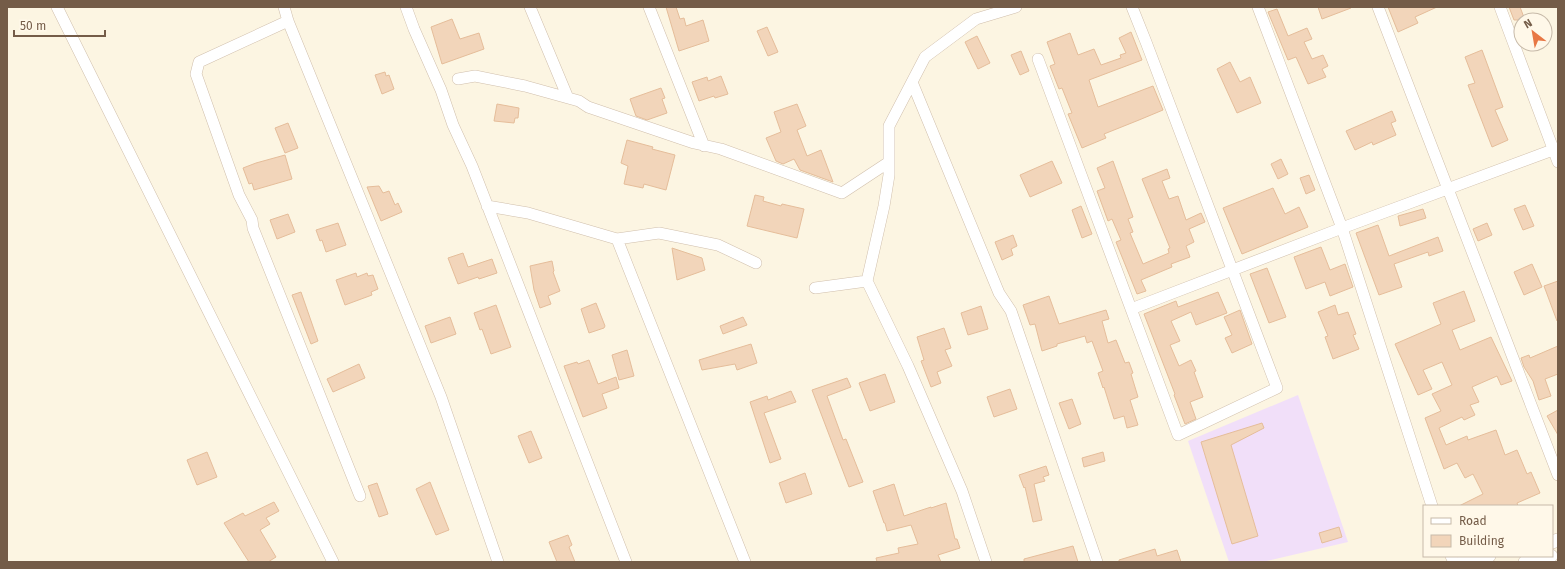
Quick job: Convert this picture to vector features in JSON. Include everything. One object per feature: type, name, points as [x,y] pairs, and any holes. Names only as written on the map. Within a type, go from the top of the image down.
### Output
[{"type":"street","points":[[57,7],[333,562]]},
{"type":"street","points":[[284,7],[288,21],[441,398],[498,562]]},
{"type":"street","points":[[406,7],[441,90],[453,125],[472,166],[626,562]]},
{"type":"street","points":[[530,7],[568,98]]},
{"type":"street","points":[[649,7],[704,146]]},
{"type":"street","points":[[986,562],[962,491],[908,366],[867,281],[884,206],[889,175],[889,126],[925,57],[976,19],[1016,7]]},
{"type":"street","points":[[1038,59],[1178,435],[1277,388],[1132,7]]},
{"type":"street","points":[[1258,7],[1342,228],[1432,505]]},
{"type":"street","points":[[1378,7],[1558,475]]},
{"type":"street","points":[[1500,7],[1556,148],[1558,162]]},
{"type":"street","points":[[288,21],[199,62],[196,74],[239,195],[252,220],[253,228],[360,496]]},
{"type":"street","points":[[458,79],[475,76],[525,86],[579,101],[588,107],[704,146],[721,150],[842,193],[889,162]]},
{"type":"street","points":[[912,82],[999,293],[1011,312],[1097,562]]},
{"type":"street","points":[[1131,309],[1556,148]]},
{"type":"street","points":[[487,206],[528,213],[617,240],[659,233],[718,245],[756,263]]},
{"type":"street","points":[[617,240],[745,562]]},
{"type":"street","points":[[815,288],[867,281]]},
{"type":"street","points":[[1462,562],[1484,557]]},
{"type":"street","points":[[1525,562],[1547,557]]},
{"type":"shaded area","points":[[1298,395],[1348,542],[1262,562],[1229,562],[1188,441]]},
{"type":"building","points":[[666,7],[676,7],[680,19],[684,18],[686,26],[703,20],[709,41],[679,51]]},
{"type":"building","points":[[1318,7],[1350,7],[1351,8],[1322,19]]},
{"type":"building","points":[[1388,7],[1437,7],[1415,17],[1418,23],[1398,32]]},
{"type":"building","points":[[1509,7],[1520,7],[1522,12],[1513,12],[1513,17]]},
{"type":"building","points":[[1277,9],[1288,36],[1307,28],[1312,39],[1304,42],[1312,59],[1323,55],[1328,66],[1322,69],[1326,77],[1308,84],[1296,57],[1288,60],[1268,12]]},
{"type":"building","points":[[452,19],[460,39],[479,33],[484,49],[442,64],[431,27]]},
{"type":"building","points":[[767,27],[778,52],[768,56],[757,31]]},
{"type":"building","points":[[1131,32],[1142,60],[1089,80],[1098,107],[1153,86],[1163,110],[1104,134],[1106,138],[1082,148],[1068,114],[1072,113],[1062,88],[1059,89],[1050,66],[1055,64],[1047,42],[1070,33],[1078,55],[1094,49],[1101,65],[1121,58],[1120,55],[1126,53],[1119,38]]},
{"type":"building","points":[[977,36],[990,63],[978,69],[965,42]]},
{"type":"building","points":[[1482,50],[1503,107],[1495,110],[1508,140],[1492,147],[1468,85],[1475,83],[1465,57]]},
{"type":"building","points":[[1021,51],[1029,71],[1020,75],[1011,55]]},
{"type":"building","points":[[1230,62],[1240,82],[1250,77],[1261,103],[1237,113],[1217,69]]},
{"type":"building","points":[[385,72],[386,76],[389,75],[394,89],[382,94],[375,75]]},
{"type":"building","points":[[721,76],[728,94],[715,98],[714,96],[699,101],[692,82],[707,77],[708,81]]},
{"type":"building","points":[[661,88],[665,98],[662,99],[667,113],[647,120],[636,116],[630,99]]},
{"type":"building","points":[[497,104],[519,108],[518,118],[515,118],[514,123],[494,121]]},
{"type":"building","points":[[797,104],[806,126],[797,130],[807,156],[821,150],[833,182],[800,170],[794,159],[783,164],[776,161],[766,138],[781,132],[774,112]]},
{"type":"building","points":[[1392,111],[1396,121],[1391,123],[1396,135],[1373,145],[1372,142],[1355,150],[1346,131]]},
{"type":"building","points":[[288,123],[298,148],[285,153],[275,128]]},
{"type":"building","points":[[627,140],[675,155],[666,190],[644,184],[643,188],[624,184],[628,166],[621,163]]},
{"type":"building","points":[[285,155],[292,179],[254,190],[252,183],[249,184],[243,168]]},
{"type":"building","points":[[1281,159],[1288,174],[1278,179],[1271,164]]},
{"type":"building","points":[[1052,161],[1062,183],[1030,197],[1020,175]]},
{"type":"building","points":[[1113,161],[1133,217],[1128,219],[1133,232],[1130,233],[1143,264],[1169,253],[1168,249],[1170,248],[1142,179],[1167,169],[1170,178],[1162,181],[1169,199],[1178,196],[1186,220],[1201,213],[1205,222],[1189,229],[1194,242],[1186,246],[1190,257],[1171,264],[1172,267],[1141,280],[1146,291],[1137,294],[1116,242],[1121,240],[1112,219],[1108,221],[1097,191],[1105,188],[1097,168]]},
{"type":"building","points":[[1309,175],[1315,190],[1306,194],[1300,178]]},
{"type":"building","points":[[379,186],[383,193],[389,191],[395,205],[398,203],[402,212],[381,221],[367,187]]},
{"type":"building","points":[[1273,188],[1285,214],[1299,207],[1308,227],[1242,254],[1223,208]]},
{"type":"building","points":[[755,195],[764,197],[763,201],[781,206],[782,204],[804,209],[797,238],[747,226]]},
{"type":"building","points":[[1525,205],[1534,226],[1523,230],[1514,209]]},
{"type":"building","points":[[1081,206],[1092,234],[1082,238],[1072,210]]},
{"type":"building","points":[[1423,209],[1426,218],[1400,226],[1398,216]]},
{"type":"building","points":[[288,214],[295,232],[277,239],[270,220]]},
{"type":"building","points":[[338,223],[346,245],[326,252],[322,240],[320,241],[316,230]]},
{"type":"building","points":[[1487,223],[1492,235],[1478,241],[1473,229]]},
{"type":"building","points":[[1378,225],[1389,256],[1438,237],[1443,251],[1429,256],[1428,252],[1394,264],[1402,287],[1379,295],[1356,233]]},
{"type":"building","points":[[1013,235],[1017,246],[1011,249],[1013,255],[1002,260],[995,242]]},
{"type":"building","points":[[1321,247],[1330,270],[1345,264],[1353,287],[1330,296],[1325,282],[1306,289],[1294,257]]},
{"type":"building","points":[[672,248],[702,258],[705,270],[677,280]]},
{"type":"building","points":[[463,253],[468,267],[492,259],[497,273],[479,279],[478,277],[458,284],[448,258]]},
{"type":"building","points":[[552,261],[553,272],[560,291],[548,296],[551,304],[540,308],[534,290],[530,266]]},
{"type":"building","points":[[1532,264],[1542,287],[1524,295],[1514,272]]},
{"type":"building","points":[[1267,268],[1286,317],[1269,323],[1250,274]]},
{"type":"building","points":[[356,273],[357,277],[367,273],[368,276],[373,275],[378,289],[371,292],[372,295],[345,305],[336,280]]},
{"type":"building","points":[[1558,281],[1558,321],[1557,321],[1544,286]]},
{"type":"building","points":[[1464,291],[1475,321],[1452,330],[1460,350],[1491,337],[1512,381],[1501,385],[1497,376],[1472,387],[1479,402],[1470,405],[1475,415],[1464,420],[1462,417],[1439,428],[1446,445],[1467,436],[1468,440],[1496,430],[1505,455],[1517,450],[1527,474],[1531,472],[1540,493],[1517,503],[1518,505],[1461,505],[1483,494],[1473,474],[1465,478],[1457,463],[1444,469],[1425,418],[1441,411],[1432,394],[1452,385],[1442,362],[1423,370],[1432,389],[1418,395],[1395,344],[1441,324],[1433,303]]},
{"type":"building","points":[[301,292],[318,341],[311,344],[292,295]]},
{"type":"building","points":[[1218,292],[1227,313],[1196,325],[1191,312],[1171,321],[1180,341],[1170,345],[1179,366],[1191,360],[1196,371],[1194,372],[1203,397],[1190,402],[1196,419],[1185,424],[1144,314],[1176,301],[1178,307]]},
{"type":"building","points":[[1049,296],[1059,324],[1106,310],[1109,319],[1102,321],[1108,343],[1116,340],[1125,363],[1129,362],[1133,373],[1131,374],[1138,397],[1130,400],[1138,425],[1127,428],[1124,416],[1114,419],[1098,373],[1103,371],[1092,341],[1087,343],[1085,336],[1057,344],[1057,346],[1042,351],[1035,324],[1030,325],[1023,305]]},
{"type":"building","points":[[596,303],[605,326],[604,328],[589,333],[581,309]]},
{"type":"building","points":[[496,305],[511,347],[491,354],[482,329],[480,330],[474,313]]},
{"type":"building","points":[[1335,305],[1338,315],[1348,312],[1356,334],[1353,335],[1359,349],[1333,359],[1325,337],[1328,336],[1318,312]]},
{"type":"building","points":[[981,306],[988,329],[968,335],[961,313]]},
{"type":"building","points":[[1240,310],[1252,344],[1232,353],[1225,338],[1232,335],[1224,317]]},
{"type":"building","points":[[450,317],[456,334],[431,343],[425,326]]},
{"type":"building","points":[[743,317],[747,325],[723,334],[720,326]]},
{"type":"building","points":[[944,328],[951,348],[945,350],[952,366],[937,372],[941,383],[931,387],[921,361],[924,360],[917,337]]},
{"type":"building","points":[[751,344],[757,363],[737,370],[735,364],[702,370],[699,360]]},
{"type":"building","points":[[1558,346],[1558,374],[1545,379],[1551,396],[1539,400],[1533,381],[1524,367],[1521,358],[1529,355],[1530,358]]},
{"type":"building","points":[[627,350],[634,376],[619,380],[612,355]]},
{"type":"building","points":[[589,360],[598,384],[616,377],[619,388],[602,394],[607,408],[583,417],[564,366],[577,362],[578,364]]},
{"type":"building","points":[[359,364],[365,378],[333,392],[327,379]]},
{"type":"building","points":[[885,374],[895,402],[870,411],[859,383]]},
{"type":"building","points":[[847,378],[851,387],[827,396],[843,440],[846,439],[863,482],[849,487],[812,390]]},
{"type":"building","points":[[1010,389],[1017,409],[994,417],[987,397]]},
{"type":"building","points":[[791,391],[796,402],[764,413],[781,459],[770,463],[750,402],[767,396],[768,400]]},
{"type":"building","points":[[1072,399],[1081,424],[1069,429],[1059,403]]},
{"type":"building","points":[[1558,410],[1558,435],[1547,416]]},
{"type":"building","points":[[1262,423],[1264,428],[1231,445],[1258,536],[1232,544],[1201,442]]},
{"type":"building","points":[[531,431],[542,458],[529,463],[518,436]]},
{"type":"building","points":[[207,452],[217,477],[197,485],[187,460]]},
{"type":"building","points":[[1103,452],[1105,461],[1084,467],[1082,458]]},
{"type":"building","points":[[1046,466],[1049,475],[1043,477],[1045,481],[1034,484],[1042,520],[1033,522],[1025,487],[1024,488],[1019,475]]},
{"type":"building","points":[[805,473],[812,494],[786,503],[779,483]]},
{"type":"building","points":[[430,482],[449,530],[436,535],[416,489]]},
{"type":"building","points":[[377,483],[388,514],[379,517],[368,486]]},
{"type":"building","points":[[894,484],[904,516],[946,503],[955,539],[957,539],[960,548],[938,555],[941,562],[877,562],[876,558],[899,553],[898,548],[918,544],[911,525],[887,531],[873,491]]},
{"type":"building","points":[[274,502],[279,511],[266,518],[270,524],[260,530],[276,557],[268,562],[249,562],[224,523],[243,513],[245,516]]},
{"type":"building","points":[[1339,527],[1342,537],[1322,543],[1319,533]]},
{"type":"building","points":[[568,535],[572,545],[569,547],[575,562],[557,562],[549,542]]},
{"type":"building","points":[[1073,546],[1078,562],[1024,562],[1024,559]]},
{"type":"building","points":[[1155,549],[1157,556],[1177,550],[1181,562],[1119,562],[1119,560]]}]
